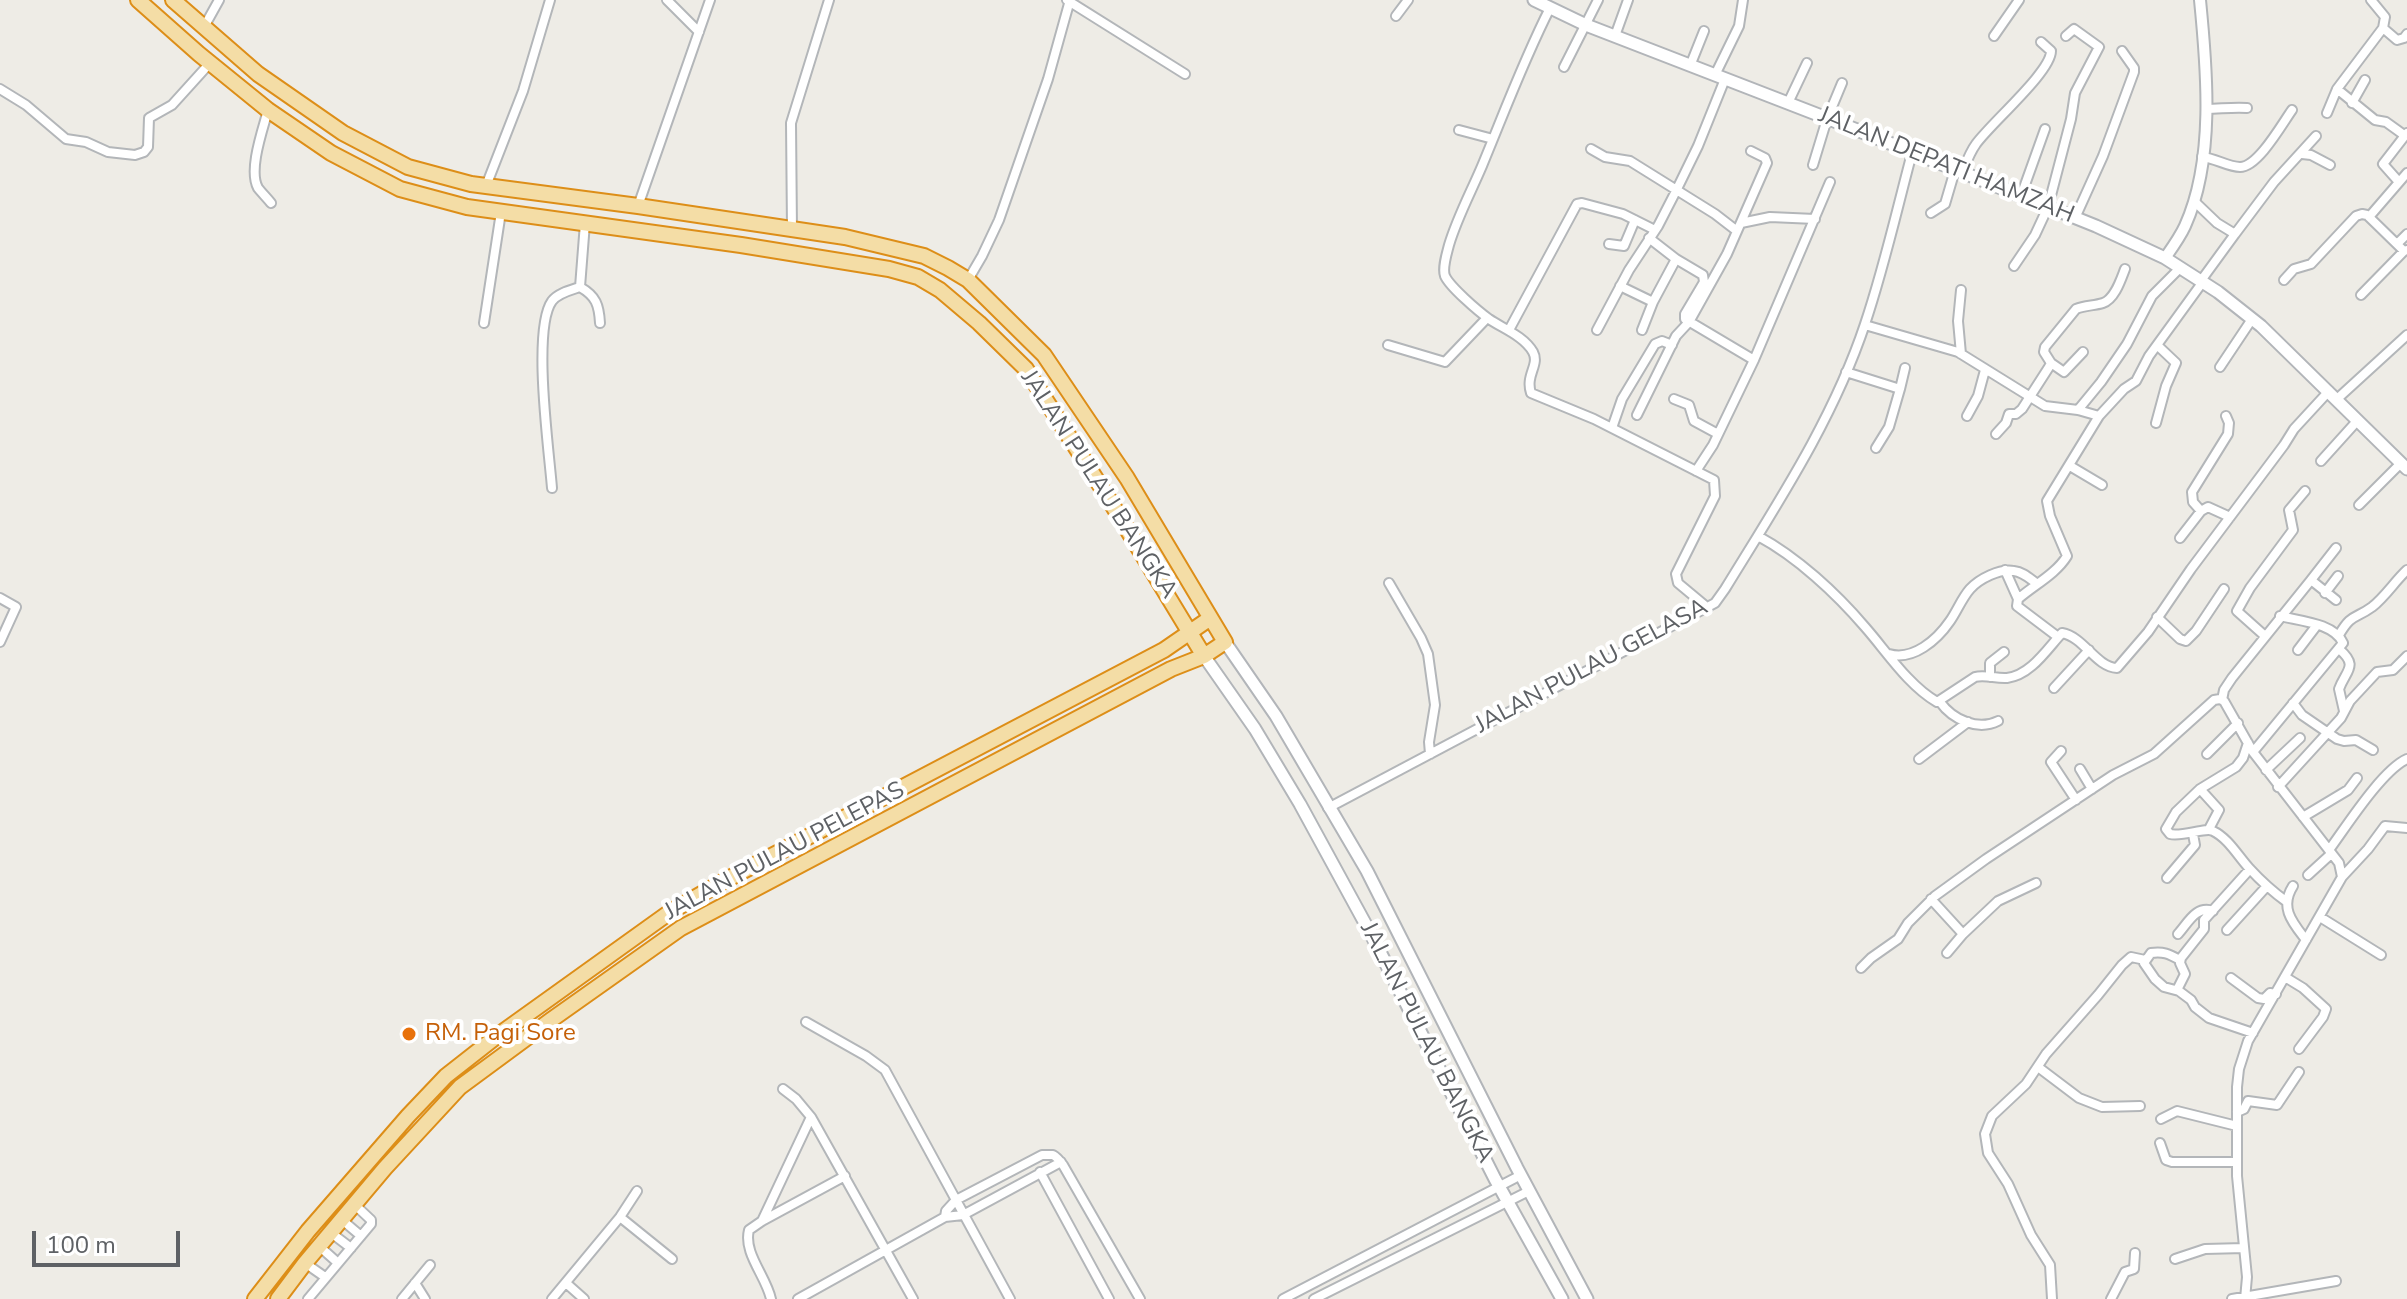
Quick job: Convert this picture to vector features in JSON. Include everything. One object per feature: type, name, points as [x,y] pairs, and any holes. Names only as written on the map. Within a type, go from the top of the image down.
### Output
[{"type":"highway","name":"JALAN PULAU BANGKA","points":[[138,0],[268,110],[331,153],[400,189],[467,207],[889,269],[918,277],[940,290],[1026,369],[1204,656]]},
{"type":"highway","name":"JALAN PULAU BANGKA","points":[[173,0],[258,74],[343,133],[408,167],[471,184],[845,237],[924,256],[968,280],[1044,355],[1127,478],[1225,642]]},
{"type":"highway","points":[[673,235],[676,212]]},
{"type":"highway","name":"JALAN PULAU PELEPAS","points":[[255,1299],[308,1231],[446,1076],[670,912],[1164,650],[1209,619]]},
{"type":"highway","name":"JALAN PULAU PELEPAS","points":[[278,1299],[341,1219],[460,1087],[681,928],[1171,669],[1204,656],[1225,642]]},
{"type":"highway","points":[[373,1156],[385,1168]]},
{"type":"main road","name":"JALAN DEPATI HAMZAH","points":[[1534,0],[1586,25],[2021,196],[2165,258],[2218,292],[2252,319],[2404,466]]},
{"type":"main road","name":"JALAN PULAU BANGKA","points":[[1225,642],[1276,716],[1367,871],[1587,1299]]},
{"type":"main road","name":"JALAN PULAU BANGKA","points":[[1204,656],[1255,729],[1300,804],[1372,936],[1507,1202],[1562,1299]]},
{"type":"street","points":[[204,27],[219,0]]},
{"type":"street","points":[[486,186],[523,91],[550,0]]},
{"type":"street","points":[[667,0],[699,32]]},
{"type":"street","points":[[638,206],[710,0]]},
{"type":"street","points":[[792,230],[791,123],[829,0]]},
{"type":"street","points":[[968,280],[999,220],[1048,79],[1068,0],[1185,74]]},
{"type":"street","points":[[1396,16],[1408,0]]},
{"type":"street","points":[[1564,67],[1598,0]]},
{"type":"street","points":[[1615,36],[1628,0]]},
{"type":"street","points":[[1597,330],[1676,191],[1703,134],[1739,26],[1743,0]]},
{"type":"street","points":[[1994,36],[2019,0]]},
{"type":"street","points":[[2165,258],[2183,230],[2194,201],[2202,157],[2206,109],[2200,0]]},
{"type":"street","points":[[2327,113],[2337,89],[2383,28],[2385,17],[2371,0]]},
{"type":"street","points":[[1550,8],[1530,47],[1449,245],[1444,272],[1457,290],[1487,318],[1509,330],[1528,346],[1535,361],[1528,381],[1531,393],[1612,428],[1714,480],[1715,496],[1676,574],[1678,583],[1708,608]]},
{"type":"street","points":[[2383,28],[2397,40],[2407,34]]},
{"type":"street","points":[[2014,266],[2035,235],[2048,207],[2075,93],[2099,47],[2074,29],[2066,36]]},
{"type":"street","points":[[1690,66],[1704,31]]},
{"type":"street","points":[[1931,213],[1945,204],[1958,171],[1974,147],[2035,81],[2051,57],[2051,51],[2041,42]]},
{"type":"street","points":[[2075,218],[2103,156],[2134,72],[2122,51]]},
{"type":"street","points":[[0,89],[26,105],[66,139],[86,142],[108,152],[135,155],[148,147],[149,118],[172,105],[210,63]]},
{"type":"street","points":[[1788,103],[1807,63]]},
{"type":"street","points":[[2352,103],[2365,80]]},
{"type":"street","points":[[1813,165],[1842,83]]},
{"type":"street","points":[[2337,89],[2375,120],[2386,122],[2406,134],[2383,164],[2399,182]]},
{"type":"street","points":[[2206,109],[2230,106],[2247,108]]},
{"type":"street","points":[[268,110],[255,177],[257,187],[271,203]]},
{"type":"street","points":[[2202,157],[2240,167],[2249,165],[2292,110]]},
{"type":"street","points":[[2021,196],[2045,129]]},
{"type":"street","points":[[1459,130],[1493,139]]},
{"type":"street","points":[[2058,637],[2018,608],[2016,602],[2056,570],[2067,556],[2047,501],[2099,416],[2124,389],[2136,381],[2157,345],[2235,234],[2274,182],[2316,136]]},
{"type":"street","points":[[1591,149],[1605,157],[1630,161],[1739,227],[1770,217],[1815,219]]},
{"type":"street","points":[[1637,415],[1672,345],[1689,322],[1739,227],[1767,163],[1765,158],[1751,151]]},
{"type":"street","name":"JALAN PULAU GELASA","points":[[1328,808],[1715,603],[1803,462],[1846,372],[1865,325],[1912,153]]},
{"type":"street","points":[[2302,154],[2330,165]]},
{"type":"street","points":[[2369,217],[2407,173]]},
{"type":"street","points":[[1696,471],[1754,360],[1830,182]]},
{"type":"street","points":[[2194,201],[2217,223],[2235,234]]},
{"type":"street","points":[[1509,330],[1577,204],[1582,203],[1635,220],[1676,259],[1699,272],[1704,278],[1684,318],[1754,360]]},
{"type":"street","points":[[484,323],[501,212]]},
{"type":"street","points":[[2284,280],[2294,269],[2311,265],[2356,216],[2362,214],[2402,249]]},
{"type":"street","points":[[1609,244],[1624,246],[1635,220]]},
{"type":"street","points":[[580,287],[585,223]]},
{"type":"street","points":[[2361,295],[2402,249],[2407,234]]},
{"type":"street","points":[[1642,330],[1676,259]]},
{"type":"street","points":[[2078,410],[2127,344],[2152,296],[2180,268]]},
{"type":"street","points":[[2083,352],[2064,372],[2051,363],[2044,349],[2080,306],[2111,299],[2125,269]]},
{"type":"street","points":[[1620,286],[1653,302]]},
{"type":"street","points":[[580,287],[593,294],[600,323]]},
{"type":"street","points":[[552,488],[541,358],[545,328],[549,306],[555,297],[580,287]]},
{"type":"street","points":[[1961,290],[1958,321],[1961,354]]},
{"type":"street","points":[[1388,345],[1445,362],[1487,318]]},
{"type":"street","points":[[2220,367],[2252,319]]},
{"type":"street","points":[[1865,325],[1961,354],[2045,406],[2099,416]]},
{"type":"street","points":[[1940,702],[1975,677],[1981,675],[2000,679],[2020,675],[2062,633],[2071,635],[2109,667],[2117,668],[2148,632],[2294,429],[2330,393],[2407,335]]},
{"type":"street","points":[[1612,428],[1622,399],[1655,344],[1662,341],[1672,345]]},
{"type":"street","points":[[2156,423],[2176,363],[2157,345]]},
{"type":"street","points":[[1996,434],[2009,414],[2018,414],[2051,363]]},
{"type":"street","points":[[1876,448],[1889,427],[1905,368]]},
{"type":"street","points":[[1967,416],[1978,396],[1985,370]]},
{"type":"street","points":[[1846,372],[1900,389]]},
{"type":"street","points":[[1674,399],[1689,405],[1694,421],[1718,434]]},
{"type":"street","points":[[2201,511],[2193,502],[2192,492],[2228,434],[2226,416]]},
{"type":"street","points":[[2321,461],[2358,420]]},
{"type":"street","points":[[2070,466],[2102,485]]},
{"type":"street","points":[[2359,505],[2404,466]]},
{"type":"street","points":[[2265,636],[2237,611],[2293,530],[2289,510],[2305,491]]},
{"type":"street","points":[[2180,538],[2201,511],[2208,507],[2230,517]]},
{"type":"street","points":[[1758,536],[1795,559],[1846,606],[1916,687],[1968,722],[1981,726],[1998,721]]},
{"type":"street","points":[[2222,700],[2232,678],[2336,548]]},
{"type":"street","points":[[1888,654],[1907,656],[1932,641],[1941,633],[1968,591],[1986,577],[2005,570],[2015,571],[2036,583]]},
{"type":"street","points":[[2005,570],[2018,599]]},
{"type":"street","points":[[2339,635],[2353,615],[2374,606],[2407,570]]},
{"type":"street","points":[[2325,593],[2338,576]]},
{"type":"street","points":[[2311,580],[2336,600]]},
{"type":"street","points":[[1389,583],[1428,654],[1435,705],[1430,754]]},
{"type":"street","points":[[2157,617],[2186,641],[2224,589]]},
{"type":"street","points":[[0,598],[16,606],[3,625],[0,642]]},
{"type":"street","points":[[2253,752],[2343,643],[2339,635],[2317,625],[2280,616]]},
{"type":"street","points":[[2298,650],[2317,625]]},
{"type":"street","points":[[2339,649],[2351,662],[2339,689],[2345,712]]},
{"type":"street","points":[[2054,688],[2089,650]]},
{"type":"street","points":[[1990,677],[1990,663],[2004,652]]},
{"type":"street","points":[[2278,787],[2377,672],[2393,670],[2407,656]]},
{"type":"street","points":[[1861,968],[1898,939],[1908,923],[1931,899],[2113,775],[2154,754],[2216,699],[2229,707],[2253,752],[2330,852],[2342,869],[2342,877]]},
{"type":"street","points":[[2293,703],[2302,715],[2341,741],[2356,740],[2373,750]]},
{"type":"street","points":[[1919,759],[1968,722]]},
{"type":"street","points":[[2207,754],[2238,723]]},
{"type":"street","points":[[2266,770],[2300,738]]},
{"type":"street","points":[[2200,789],[2219,810],[2209,829],[2193,834],[2170,834],[2166,829],[2176,812],[2200,789],[2236,767],[2248,743]]},
{"type":"street","points":[[2061,751],[2051,762],[2076,800]]},
{"type":"street","points":[[2308,875],[2330,852],[2363,803],[2396,764],[2407,759]]},
{"type":"street","points":[[2080,769],[2092,789]]},
{"type":"street","points":[[2303,817],[2348,790],[2357,778]]},
{"type":"street","points":[[2245,1298],[2247,1277],[2237,1162],[2239,1069],[2253,1033],[2342,877],[2385,826],[2407,828]]},
{"type":"street","points":[[2209,829],[2228,843],[2250,869],[2287,902]]},
{"type":"street","points":[[2167,878],[2195,845],[2193,834]]},
{"type":"street","points":[[2180,960],[2204,929],[2204,920],[2250,869]]},
{"type":"street","points":[[1947,953],[1998,901],[2036,883]]},
{"type":"street","points":[[2227,930],[2267,886]]},
{"type":"street","points":[[2293,886],[2286,910],[2291,922],[2306,940]]},
{"type":"street","points":[[1931,899],[1963,934]]},
{"type":"street","points":[[2178,934],[2198,910],[2213,911]]},
{"type":"street","points":[[2320,917],[2381,955]]},
{"type":"street","points":[[2177,990],[2185,974],[2180,960],[2168,953],[2151,953],[2145,965],[2164,987],[2177,990],[2209,1018],[2253,1033]]},
{"type":"street","points":[[2052,1299],[2050,1265],[2031,1235],[2008,1184],[1988,1153],[1985,1134],[1992,1116],[2026,1084],[2046,1054],[2122,965],[2131,957],[2145,960]]},
{"type":"street","points":[[2285,977],[2303,988],[2326,1009],[2299,1049]]},
{"type":"street","points":[[2231,978],[2263,999],[2270,993],[2276,994]]},
{"type":"street","points":[[806,1022],[885,1070],[1010,1299]]},
{"type":"street","points":[[2038,1067],[2079,1098],[2102,1107],[2140,1106]]},
{"type":"street","points":[[2237,1112],[2244,1109],[2248,1101],[2277,1105],[2299,1072]]},
{"type":"street","points":[[783,1089],[811,1117],[913,1299]]},
{"type":"street","points":[[2161,1119],[2177,1111],[2237,1126]]},
{"type":"street","points":[[762,1221],[811,1117]]},
{"type":"street","points":[[2160,1143],[2166,1160],[2172,1162],[2237,1162]]},
{"type":"street","points":[[945,1217],[946,1211],[956,1200],[1042,1155],[1053,1155],[1061,1162],[1140,1299]]},
{"type":"street","points":[[798,1299],[945,1217],[963,1215],[1061,1162]]},
{"type":"street","points":[[1040,1172],[1109,1299]]},
{"type":"street","points":[[1283,1299],[1521,1175]]},
{"type":"street","points":[[771,1299],[748,1242],[749,1230],[845,1176]]},
{"type":"street","points":[[552,1299],[620,1217],[637,1191]]},
{"type":"street","points":[[1314,1299],[1529,1191]]},
{"type":"street","points":[[308,1299],[371,1224],[371,1220],[354,1204]]},
{"type":"street","points":[[620,1217],[672,1259]]},
{"type":"street","points":[[341,1219],[361,1236]]},
{"type":"street","points":[[330,1232],[351,1248]]},
{"type":"street","points":[[319,1246],[338,1263]]},
{"type":"street","points":[[2175,1259],[2205,1249],[2244,1248]]},
{"type":"street","points":[[2111,1299],[2125,1272],[2133,1270],[2135,1253]]},
{"type":"street","points":[[305,1263],[325,1277]]},
{"type":"street","points":[[402,1299],[430,1265]]},
{"type":"street","points":[[2232,1299],[2336,1281]]},
{"type":"street","points":[[415,1283],[425,1299]]},
{"type":"street","points":[[566,1283],[584,1299]]},
{"type":"place","name":"RM. Pagi Sore","points":[[409,1034]]}]
